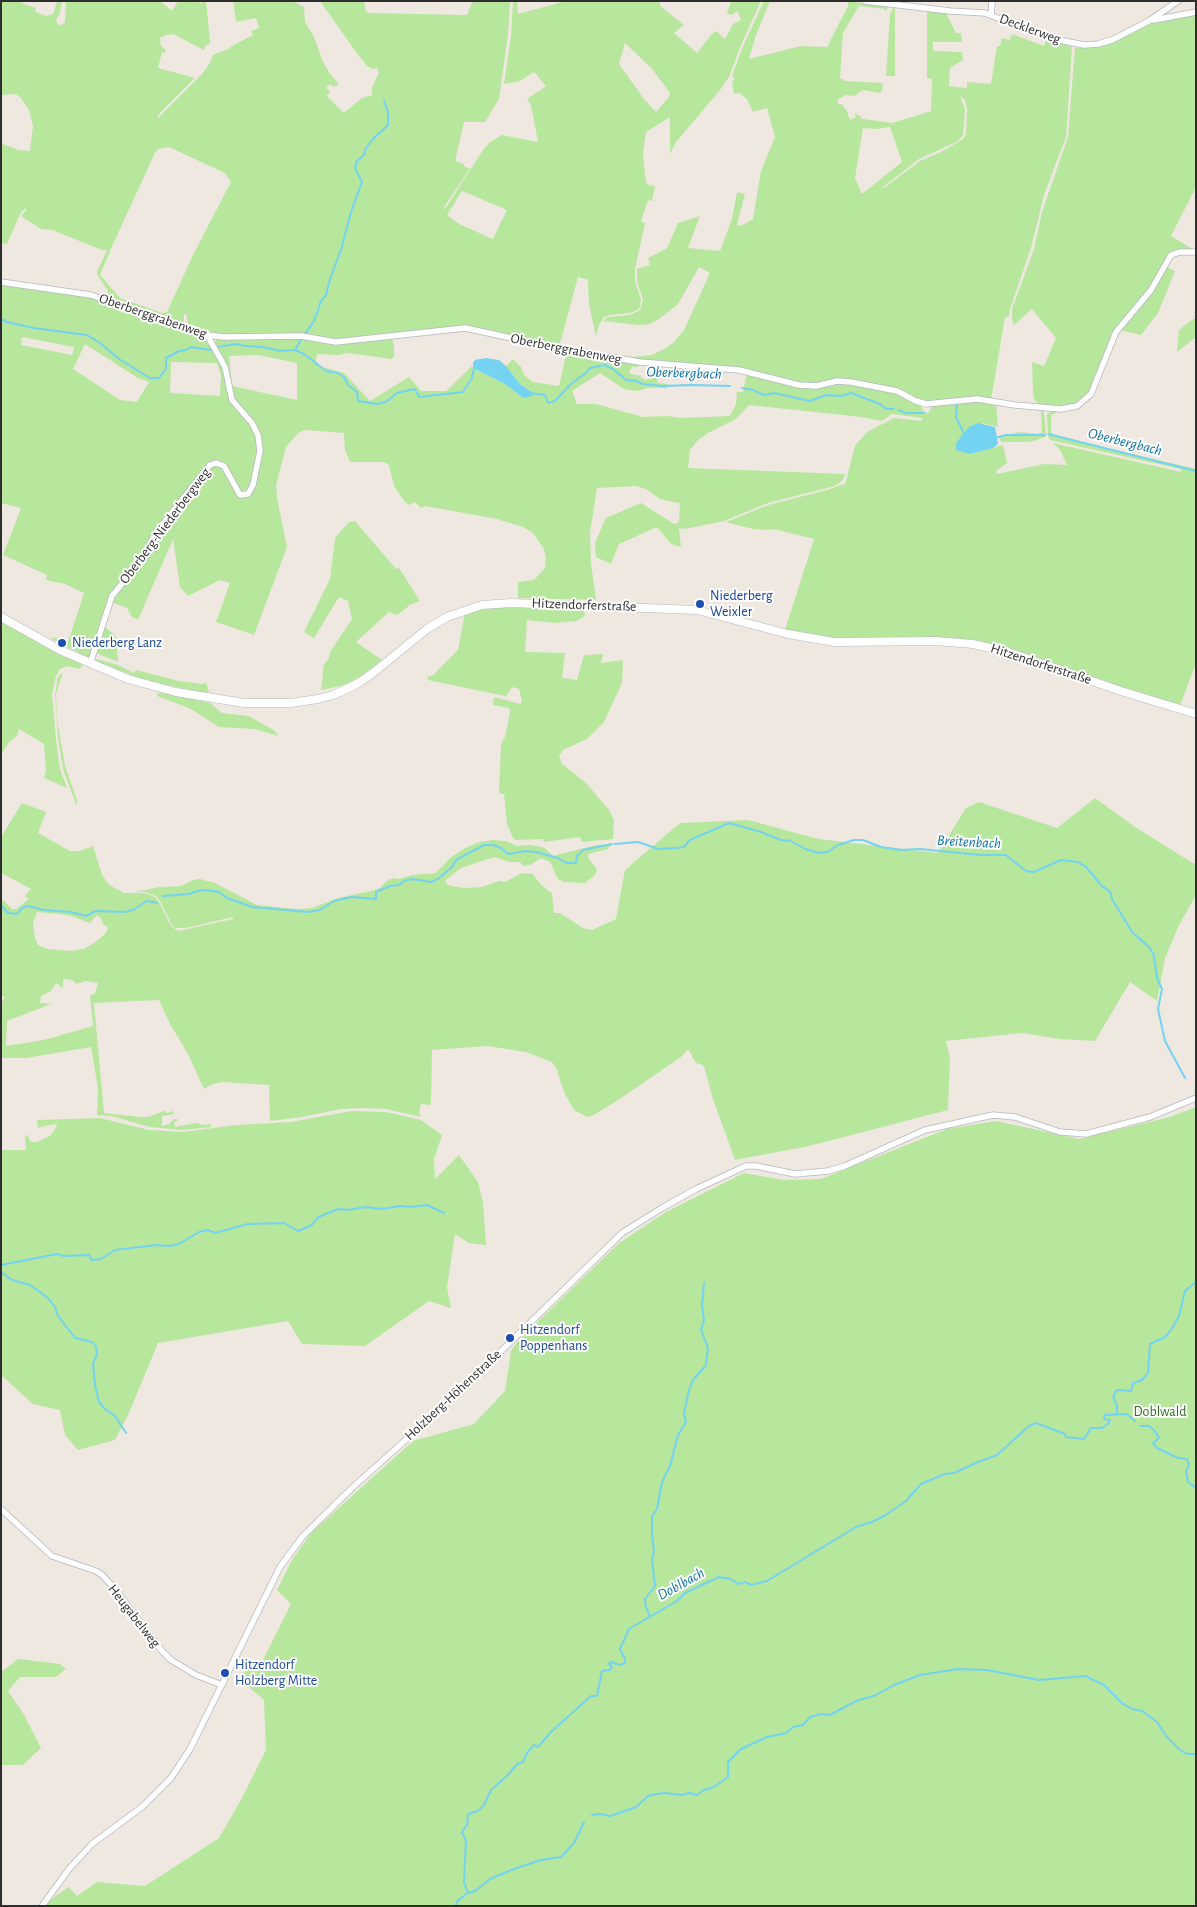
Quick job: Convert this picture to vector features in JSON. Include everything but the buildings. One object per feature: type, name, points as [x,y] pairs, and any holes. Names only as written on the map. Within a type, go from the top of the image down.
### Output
[{"type":"main road","name":"Hitzendorferstraße","points":[[1,617],[52,646],[90,664],[144,684],[202,697],[244,703],[300,703],[326,697],[357,684],[390,660],[427,629],[447,617],[467,609],[491,604],[511,603],[661,608],[711,613],[788,634],[824,641],[936,640],[983,646],[1008,652],[1121,691],[1196,714]]},
{"type":"street","name":"Decklerweg","points":[[865,1],[991,15],[1049,38],[1084,45],[1105,42],[1149,21],[1178,1]]},
{"type":"street","points":[[991,15],[992,1]]},
{"type":"street","points":[[1149,21],[1196,12]]},
{"type":"street","name":"Oberberggrabenweg","points":[[1,282],[91,295],[207,335],[242,338],[301,336],[336,342],[466,328],[544,346],[639,362],[739,370],[799,385],[816,386],[837,381],[851,382],[893,389],[926,404],[977,398],[1022,406],[1063,409],[1080,404],[1091,394],[1116,332],[1148,294],[1171,255],[1180,252],[1196,252]]},
{"type":"street","name":"Oberberg-Niederbergweg","points":[[90,664],[112,596],[141,560],[158,531],[210,465],[216,463],[224,466],[240,495],[246,495],[252,488],[258,465],[259,440],[254,426],[232,400],[225,367],[207,335]]},
{"type":"street","name":"Holzberg-Höhenstraße","points":[[42,1906],[68,1869],[92,1844],[142,1807],[171,1778],[190,1749],[280,1566],[307,1531],[456,1395],[613,1240],[662,1208],[739,1168],[751,1166],[794,1174],[828,1171],[845,1166],[925,1130],[993,1115],[1007,1115],[1060,1132],[1086,1134],[1150,1117],[1196,1098]]},
{"type":"street","name":"Heugabelweg","points":[[1,1509],[52,1556],[96,1571],[106,1579],[171,1660],[196,1675],[222,1686]]},
{"type":"green space","points":[[1,1],[23,1],[22,3],[36,8],[35,12],[46,16],[53,14],[56,1],[62,1],[60,13],[56,20],[59,26],[65,22],[66,2],[64,1],[160,1],[172,11],[178,1],[197,1],[201,4],[201,1],[206,1],[210,44],[205,46],[204,50],[173,34],[160,38],[161,46],[165,49],[166,53],[162,52],[158,68],[195,78],[158,115],[158,118],[201,75],[210,63],[213,55],[231,48],[253,35],[251,31],[259,28],[256,18],[236,22],[233,1],[292,1],[304,7],[305,22],[314,37],[323,62],[339,84],[334,87],[330,84],[326,88],[330,92],[327,96],[344,113],[362,98],[372,95],[372,87],[379,73],[377,68],[373,69],[367,66],[320,1],[364,1],[366,11],[369,13],[467,15],[473,1],[510,1],[508,36],[499,99],[485,122],[464,122],[455,161],[464,164],[464,166],[470,169],[444,207],[445,209],[490,142],[502,135],[538,142],[531,105],[527,99],[546,86],[534,72],[520,81],[504,84],[511,36],[513,1],[517,1],[518,14],[566,1],[660,1],[660,6],[684,25],[674,33],[697,53],[716,31],[725,39],[733,24],[741,20],[738,11],[731,15],[727,13],[731,1],[761,1],[729,77],[676,142],[670,154],[670,117],[646,132],[643,154],[645,175],[647,185],[655,186],[652,201],[648,200],[641,221],[645,223],[635,269],[635,281],[641,300],[640,307],[630,313],[604,317],[599,325],[596,336],[589,304],[588,280],[578,277],[559,347],[478,329],[336,340],[223,336],[189,328],[186,314],[184,314],[184,326],[105,297],[108,296],[108,291],[97,272],[107,250],[102,250],[52,230],[41,229],[21,216],[26,208],[21,212],[7,244],[1,243],[1,143],[18,150],[30,151],[33,126],[29,110],[21,98],[16,94],[1,95]],"holes":[[[625,43],[652,69],[670,94],[656,112],[644,99],[619,64]],[[169,147],[225,173],[231,182],[193,255],[167,312],[162,313],[120,298],[100,275],[158,149]],[[462,191],[507,210],[493,239],[459,224],[447,215]]]},
{"type":"green space","points":[[764,1],[770,1],[756,35],[749,59],[801,46],[827,47],[848,6],[848,1],[887,7],[887,11],[859,6],[843,33],[840,78],[845,81],[883,83],[882,91],[879,93],[864,90],[855,96],[846,95],[837,100],[839,105],[842,104],[846,109],[850,120],[856,117],[855,114],[859,115],[862,119],[893,123],[931,111],[932,79],[927,78],[927,11],[946,13],[956,33],[961,33],[962,42],[933,42],[933,51],[962,52],[963,60],[950,68],[949,86],[967,88],[967,82],[991,84],[997,46],[1000,46],[1002,38],[1010,40],[1012,34],[1044,46],[1047,39],[1072,47],[1066,137],[1044,195],[1031,248],[1009,316],[1005,317],[991,400],[926,402],[893,388],[824,383],[808,385],[745,370],[664,363],[597,354],[596,351],[632,357],[652,355],[674,342],[684,330],[710,273],[699,267],[678,304],[659,319],[650,324],[639,325],[603,321],[608,317],[630,315],[640,310],[643,300],[637,281],[637,269],[650,265],[648,258],[667,248],[678,223],[700,216],[688,248],[720,251],[732,219],[737,192],[745,194],[737,225],[741,226],[753,219],[761,171],[775,137],[767,108],[753,112],[747,99],[739,93],[734,94],[732,81],[735,79],[732,76],[743,46]],"holes":[[[960,96],[965,100],[967,109],[966,134],[963,139],[941,152],[920,161],[884,188],[919,159],[956,142],[963,136],[965,109]],[[890,127],[902,162],[862,194],[855,178],[863,128]]]},
{"type":"green space","points":[[893,8],[895,8],[895,76],[886,76],[890,15]]},
{"type":"green space","points":[[1196,14],[1196,187],[1171,236],[1194,250],[1177,250],[1170,253],[1150,289],[1117,329],[1089,393],[1079,403],[1066,407],[1040,406],[1034,399],[1032,362],[1044,366],[1056,338],[1032,309],[1014,325],[1012,309],[1034,249],[1042,212],[1068,137],[1075,48],[1106,45],[1150,23]]},
{"type":"green space","points":[[1166,267],[1175,271],[1158,313],[1141,335],[1119,330]]},
{"type":"green space","points":[[1,284],[90,296],[201,337],[206,341],[221,363],[230,401],[254,430],[258,446],[254,476],[247,493],[242,494],[226,467],[209,464],[108,599],[89,658],[52,639],[52,637],[68,642],[84,593],[65,584],[46,580],[47,575],[3,555],[21,508],[1,503]],"holes":[[[22,337],[74,347],[74,348],[72,355],[21,345]],[[85,344],[138,378],[149,382],[137,402],[120,400],[73,369]],[[171,362],[217,363],[221,376],[220,396],[170,393]]]},
{"type":"green space","points":[[1196,317],[1196,337],[1177,352],[1179,330]]},
{"type":"green space","points":[[301,337],[316,340],[391,337],[394,345],[394,357],[391,359],[348,353],[338,355],[317,354],[316,361],[319,366],[344,373],[370,401],[409,377],[421,391],[446,391],[472,366],[505,384],[523,398],[531,391],[520,384],[506,366],[513,359],[521,367],[524,375],[533,382],[559,386],[567,351],[639,364],[638,367],[632,367],[629,372],[645,380],[655,373],[658,383],[667,384],[667,388],[647,388],[637,391],[624,389],[600,373],[572,391],[577,404],[596,404],[643,417],[730,416],[736,404],[737,392],[743,392],[747,373],[799,387],[837,382],[892,391],[920,404],[924,412],[928,413],[933,405],[968,400],[996,403],[998,427],[983,423],[970,454],[1003,445],[1007,463],[996,471],[997,474],[1044,464],[1067,465],[1060,450],[1053,443],[1181,472],[1181,469],[1050,440],[1048,436],[1047,414],[1052,411],[1060,411],[1051,415],[1051,433],[1063,438],[1196,469],[1196,663],[1180,706],[983,643],[936,638],[842,639],[785,630],[814,539],[774,529],[753,529],[726,522],[768,505],[845,485],[855,446],[867,432],[894,418],[922,421],[922,418],[892,414],[882,421],[749,405],[736,419],[698,440],[690,450],[688,468],[845,474],[843,480],[835,486],[768,503],[724,521],[685,529],[679,528],[681,547],[671,544],[657,527],[619,544],[611,564],[596,557],[595,543],[606,518],[641,503],[674,524],[679,522],[680,502],[660,499],[646,489],[636,486],[597,488],[590,533],[591,563],[596,600],[518,598],[518,582],[534,580],[545,568],[544,549],[533,533],[523,527],[497,519],[425,506],[421,508],[415,502],[409,505],[394,486],[389,465],[384,462],[350,462],[345,450],[344,433],[305,430],[298,433],[286,447],[276,485],[287,547],[254,635],[216,622],[230,583],[220,580],[188,596],[180,587],[173,539],[138,620],[132,617],[127,608],[111,602],[159,532],[211,466],[221,466],[241,498],[249,496],[261,440],[237,405],[215,346],[216,338]],"holes":[[[258,355],[297,363],[297,400],[232,386],[229,356]]]},
{"type":"green space","points":[[1041,410],[1044,412],[1046,437],[1029,442],[1001,442],[999,436],[1021,432],[1038,434],[1042,432]]},
{"type":"green space","points":[[355,521],[396,569],[399,568],[420,601],[410,605],[397,615],[389,612],[356,642],[382,660],[345,685],[321,690],[324,664],[352,619],[348,601],[339,597],[314,638],[304,632],[330,579],[335,538],[349,522]]},
{"type":"green space","points":[[511,605],[584,609],[585,616],[576,621],[554,623],[527,620],[525,652],[565,653],[562,678],[577,680],[584,655],[603,654],[601,663],[623,660],[622,683],[604,722],[587,739],[563,750],[559,756],[562,764],[586,783],[609,810],[614,820],[613,839],[582,842],[580,837],[544,842],[543,839],[515,840],[507,824],[504,794],[499,793],[501,744],[505,737],[510,712],[509,708],[493,705],[494,697],[521,704],[519,689],[512,687],[505,696],[428,680],[427,677],[433,675],[458,650],[465,612],[482,607]]},
{"type":"green space","points":[[1,621],[82,664],[82,667],[79,669],[67,666],[60,669],[56,676],[52,694],[60,769],[67,788],[44,778],[46,771],[44,744],[19,729],[17,736],[10,741],[1,754]]},
{"type":"green space","points":[[104,626],[116,636],[118,662],[98,654],[97,651]]},
{"type":"green space","points":[[97,659],[118,665],[134,673],[136,670],[179,681],[206,683],[209,692],[206,693],[147,681],[96,661]]},
{"type":"green space","points":[[63,672],[56,694],[57,719],[65,766],[78,803],[76,804],[63,769],[58,738],[55,694],[58,677]]},
{"type":"green space","points":[[157,693],[210,703],[222,713],[248,716],[275,731],[278,736],[255,729],[219,727],[189,708],[157,696]]},
{"type":"green space","points":[[1095,798],[1135,827],[1196,865],[1196,895],[1179,925],[1165,958],[1157,1001],[1130,982],[1095,1041],[1060,1039],[1022,1033],[946,1041],[950,1058],[948,1110],[809,1146],[735,1160],[703,1065],[696,1063],[688,1049],[681,1057],[621,1098],[592,1116],[587,1117],[574,1110],[565,1094],[552,1062],[526,1052],[488,1046],[432,1050],[431,1100],[430,1105],[421,1104],[419,1113],[421,1117],[386,1109],[364,1108],[341,1109],[270,1121],[269,1085],[222,1082],[204,1089],[188,1054],[170,1024],[159,1000],[94,1003],[104,1113],[148,1117],[164,1111],[167,1113],[173,1111],[174,1114],[162,1116],[162,1126],[169,1124],[174,1119],[178,1120],[174,1123],[175,1127],[196,1123],[203,1125],[211,1124],[211,1127],[183,1130],[150,1127],[111,1116],[97,1115],[98,1088],[91,1047],[26,1058],[1,1058],[1,1003],[5,997],[1,995],[1,898],[12,909],[16,909],[29,899],[25,896],[31,889],[1,873],[1,837],[22,803],[46,812],[38,833],[70,851],[80,851],[93,846],[102,875],[109,885],[124,893],[145,893],[155,897],[171,926],[178,931],[233,919],[233,917],[186,928],[175,928],[156,896],[145,892],[133,892],[160,887],[181,886],[200,879],[215,883],[257,905],[297,909],[312,908],[338,898],[380,888],[388,880],[394,878],[399,879],[412,875],[436,873],[450,858],[465,848],[479,842],[506,841],[517,846],[530,845],[542,847],[553,856],[596,845],[612,844],[608,849],[588,854],[589,859],[597,869],[595,875],[585,883],[564,882],[558,879],[550,862],[541,858],[530,865],[523,866],[520,862],[509,862],[494,857],[461,868],[446,880],[446,884],[452,886],[464,888],[482,887],[499,881],[505,882],[522,873],[533,874],[541,885],[552,893],[554,913],[560,913],[583,928],[592,930],[616,919],[625,870],[680,823],[748,820],[818,839],[938,853],[966,808],[979,802],[1057,828]],"holes":[[[37,912],[68,915],[90,923],[97,915],[104,925],[108,927],[106,933],[84,949],[71,951],[47,949],[38,945],[35,938],[33,923]],[[63,980],[72,980],[77,984],[85,981],[98,983],[95,994],[90,995],[93,1026],[44,1040],[6,1046],[7,1021],[51,1004],[40,1003],[41,996],[51,991],[56,983],[63,988]]]},
{"type":"green space","name":"Doblwald","points":[[1196,1107],[1196,1896],[1194,1906],[46,1906],[50,1900],[69,1887],[77,1896],[97,1882],[145,1886],[219,1838],[241,1800],[266,1750],[264,1700],[245,1684],[243,1673],[262,1662],[291,1604],[277,1590],[292,1560],[311,1533],[413,1441],[474,1424],[505,1391],[511,1351],[518,1341],[619,1243],[666,1212],[744,1173],[783,1180],[821,1179],[947,1129],[996,1121],[1079,1139],[1170,1117]]},
{"type":"green space","points":[[352,1111],[386,1112],[421,1120],[442,1135],[434,1159],[435,1179],[459,1155],[478,1182],[483,1203],[486,1245],[469,1243],[455,1234],[447,1287],[451,1308],[429,1301],[365,1346],[302,1344],[288,1321],[158,1343],[128,1415],[115,1440],[78,1450],[65,1435],[60,1410],[33,1404],[1,1375],[1,1150],[26,1150],[25,1136],[28,1135],[30,1141],[37,1142],[50,1136],[57,1126],[56,1124],[38,1128],[37,1120],[100,1118],[149,1130],[183,1132],[237,1125],[291,1122]]},
{"type":"green space","points":[[18,1659],[60,1664],[66,1669],[56,1677],[20,1677],[8,1691],[23,1713],[41,1748],[23,1765],[1,1765],[1,1672]]},
{"type":"water","points":[[486,358],[499,360],[520,384],[533,393],[532,396],[523,398],[505,384],[473,368],[475,360]]},
{"type":"water","points":[[978,423],[995,427],[998,444],[993,448],[970,454],[956,450],[956,443],[969,427]]},
{"type":"waterway","points":[[305,334],[314,321],[321,301],[326,295],[362,182],[355,168],[357,161],[364,155],[366,148],[373,139],[388,125],[388,112],[384,101]]},
{"type":"waterway","name":"Oberbergbach","points":[[1,319],[33,328],[87,335],[119,359],[150,378],[159,378],[166,369],[166,358],[191,347],[211,350],[235,344],[280,351],[295,350],[304,354],[326,371],[338,373],[344,377],[348,385],[357,392],[358,401],[377,404],[386,402],[397,393],[415,389],[419,397],[463,392],[472,378],[474,368]]},
{"type":"waterway","points":[[295,350],[302,338]]},
{"type":"waterway","name":"Oberbergbach","points":[[530,393],[545,395],[548,403],[555,401],[590,368],[604,365],[613,369],[626,380],[643,384],[663,386],[730,386]]},
{"type":"waterway","name":"Oberbergbach","points":[[742,388],[764,395],[774,393],[810,401],[826,395],[842,396],[851,393],[880,404],[886,409],[894,409]]},
{"type":"waterway","name":"Oberbergbach","points":[[957,403],[956,417],[965,436]]},
{"type":"waterway","name":"Oberbergbach","points":[[898,410],[906,413],[924,413]]},
{"type":"waterway","name":"Oberbergbach","points":[[1048,434],[1196,471]]},
{"type":"waterway","name":"Oberbergbach","points":[[995,438],[1006,435],[1045,435]]},
{"type":"waterway","name":"Breitenbach","points":[[615,844],[638,842],[658,849],[684,847],[690,840],[729,823],[781,840],[791,841],[805,849],[819,853],[828,852],[838,845],[854,840],[863,840],[881,847],[901,850],[920,849],[980,855],[1006,855],[1026,871],[1034,872],[1061,860],[1078,862],[1086,867],[1101,885],[1110,892],[1112,899],[1132,932],[1150,948],[1154,956],[1157,978],[1162,989],[1158,1009],[1165,1041],[1185,1078]]},
{"type":"waterway","name":"Breitenbach","points":[[163,896],[189,894],[206,890],[219,892],[227,898],[252,907],[308,912],[320,910],[334,901],[351,897],[376,899],[376,892],[412,879],[431,882],[438,879],[452,867],[456,860],[484,845],[493,845],[501,848],[508,854],[526,851],[536,852],[558,858],[566,863],[576,863],[577,856],[583,850],[612,844]]},
{"type":"waterway","name":"Breitenbach","points":[[1,905],[8,913],[17,914],[22,908],[28,906],[86,916],[96,911],[124,912],[133,910],[147,901],[157,903]]},
{"type":"waterway","points":[[1,1265],[57,1254],[64,1256],[89,1255],[92,1260],[101,1259],[115,1250],[179,1244],[199,1232],[208,1230],[215,1233],[248,1224],[284,1223],[298,1231],[312,1225],[317,1218],[339,1209],[348,1210],[366,1207],[381,1209],[427,1205],[444,1213]]},
{"type":"waterway","points":[[1,1272],[12,1280],[30,1285],[48,1298],[55,1307],[58,1316],[75,1338],[92,1342],[96,1346],[97,1355],[93,1363],[99,1402],[115,1416],[126,1433]]},
{"type":"waterway","points":[[1117,1413],[1117,1405],[1113,1397],[1117,1390],[1131,1391],[1133,1383],[1142,1380],[1148,1373],[1150,1344],[1165,1337],[1171,1330],[1179,1316],[1185,1291],[1196,1282]]},
{"type":"waterway","points":[[650,1616],[645,1599],[655,1586],[652,1560],[654,1551],[652,1516],[657,1509],[662,1482],[670,1466],[678,1435],[686,1422],[684,1414],[689,1390],[693,1380],[706,1365],[708,1348],[701,1330],[704,1320],[702,1306],[704,1283]]},
{"type":"waterway","name":"Doblbach","points":[[456,1906],[457,1901],[468,1893],[464,1882],[466,1841],[462,1832],[467,1825],[468,1814],[478,1811],[484,1805],[491,1790],[517,1764],[523,1762],[527,1753],[534,1745],[538,1747],[551,1732],[591,1696],[597,1696],[602,1671],[610,1670],[612,1667],[609,1664],[611,1662],[620,1665],[625,1663],[620,1649],[629,1629],[677,1601],[685,1593],[719,1577],[731,1579],[738,1584],[745,1582],[751,1585],[767,1581],[856,1527],[884,1516],[906,1501],[921,1484],[997,1455],[1028,1427],[1036,1423],[1065,1434],[1066,1437],[1084,1439],[1091,1428],[1102,1428],[1109,1423],[1110,1420],[1104,1419],[1105,1415],[1127,1414],[1135,1421]]},
{"type":"waterway","name":"Doblbach","points":[[1140,1426],[1149,1426],[1155,1431],[1159,1438],[1153,1443],[1157,1448],[1178,1458],[1187,1459],[1189,1465],[1186,1471],[1188,1482],[1196,1488]]},
{"type":"waterway","points":[[592,1815],[610,1816],[636,1807],[648,1796],[657,1794],[682,1795],[689,1793],[697,1795],[704,1790],[714,1787],[728,1777],[728,1762],[741,1749],[767,1737],[786,1733],[793,1727],[803,1725],[810,1717],[821,1714],[830,1715],[856,1701],[876,1695],[894,1685],[920,1675],[958,1669],[987,1670],[1039,1680],[1085,1676],[1104,1685],[1123,1704],[1132,1709],[1142,1711],[1157,1722],[1167,1737],[1180,1750],[1187,1754],[1196,1754]]},
{"type":"waterway","points":[[468,1893],[475,1891],[490,1879],[514,1869],[541,1860],[561,1857],[574,1843],[584,1822]]},
{"type":"place","name":"Niederberg Weixler","points":[[700,604]]},
{"type":"place","name":"Niederberg Lanz","points":[[62,643]]},
{"type":"place","name":"Hitzendorf Poppenhans","points":[[510,1338]]},
{"type":"place","name":"Hitzendorf Holzberg Mitte","points":[[225,1673]]}]
